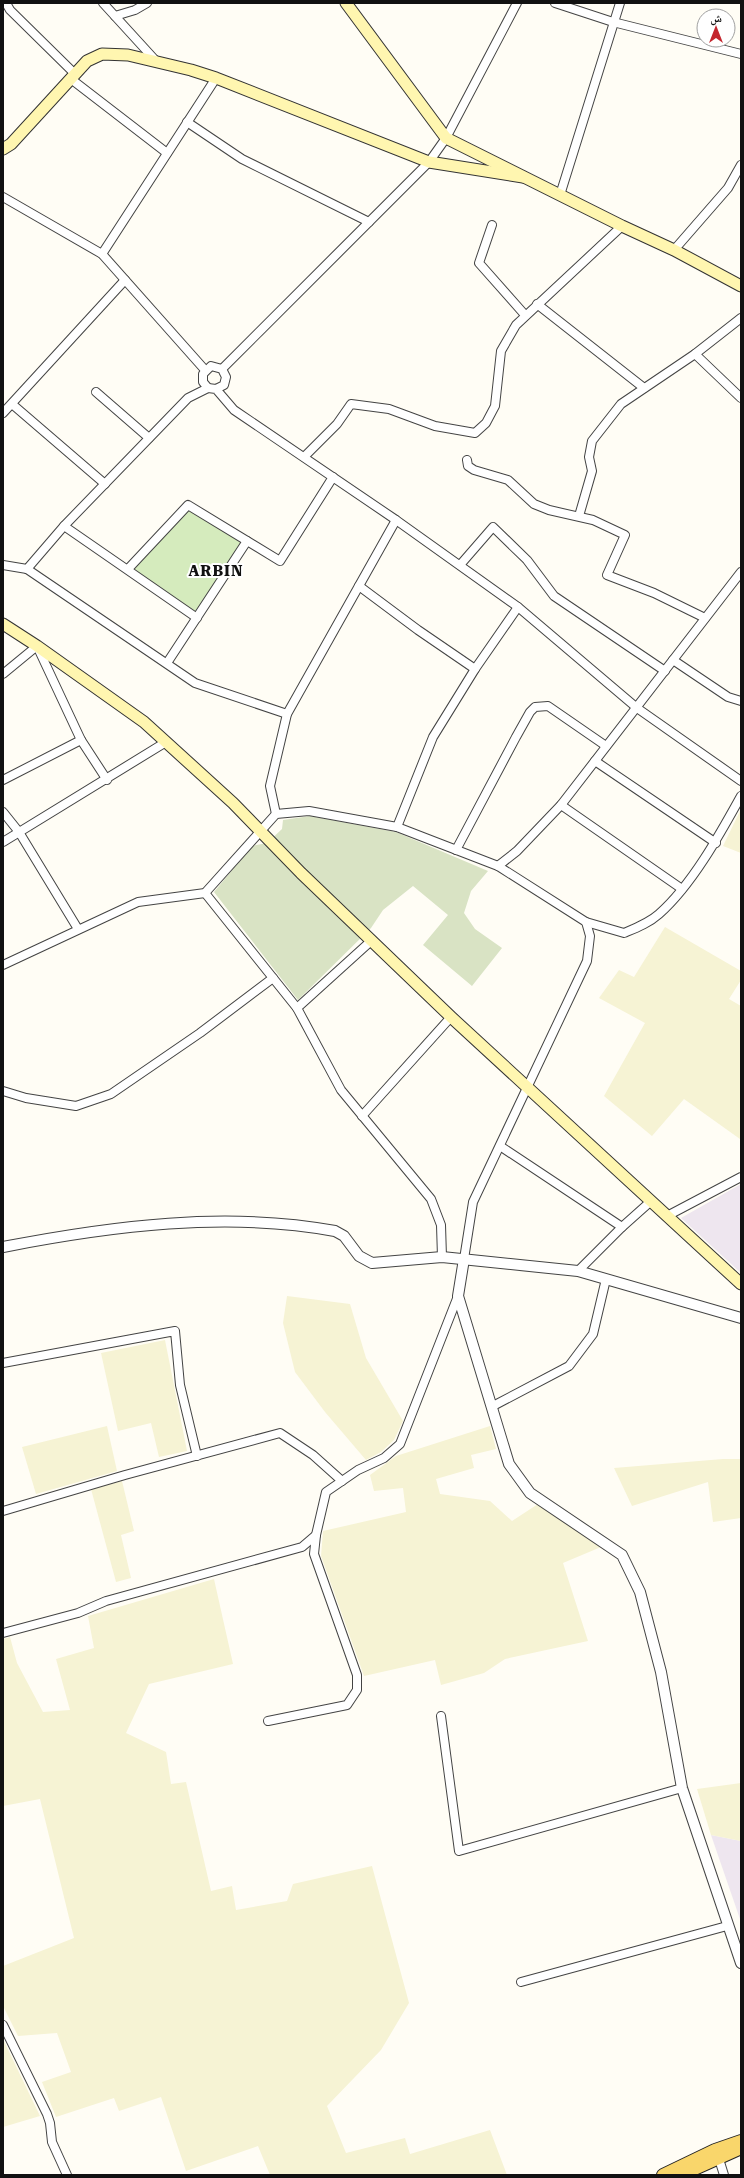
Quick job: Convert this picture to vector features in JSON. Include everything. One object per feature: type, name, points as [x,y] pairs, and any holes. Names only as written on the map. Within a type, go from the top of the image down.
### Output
[{"type":"main road","points":[[346,3],[446,138],[622,226],[674,250],[741,286]]},
{"type":"main road","points":[[3,149],[11,144],[87,61],[102,54],[128,55],[156,61],[216,78],[429,162],[523,177]]},
{"type":"main road","points":[[3,624],[37,646],[144,722],[233,803],[260,832],[371,941],[451,1017],[650,1202],[741,1284]]},
{"type":"main road","points":[[663,2175],[715,2150],[741,2141]]},
{"type":"main road","points":[[681,2175],[741,2148]]},
{"type":"street","points":[[6,3],[10,10],[73,77],[167,153]]},
{"type":"street","points":[[103,3],[156,61]]},
{"type":"street","points":[[114,16],[135,10],[147,3]]},
{"type":"street","points":[[222,369],[429,162],[446,138],[517,3]]},
{"type":"street","points":[[555,3],[613,22],[741,54]]},
{"type":"street","points":[[560,195],[620,3]]},
{"type":"street","points":[[102,254],[216,78]]},
{"type":"street","points":[[187,122],[242,159],[368,222]]},
{"type":"street","points":[[674,250],[728,188],[741,166]]},
{"type":"street","points":[[3,197],[102,254],[205,370]]},
{"type":"street","points":[[492,225],[479,263],[525,316]]},
{"type":"street","points":[[304,457],[337,424],[351,404],[390,409],[435,426],[475,433],[486,423],[495,406],[501,351],[516,325],[622,226]]},
{"type":"street","points":[[3,413],[125,280]]},
{"type":"street","points":[[537,304],[644,388]]},
{"type":"street","points":[[579,516],[592,471],[588,457],[592,441],[621,404],[695,354],[741,318]]},
{"type":"street","points":[[695,354],[741,398]]},
{"type":"street","points":[[27,569],[64,526],[188,398],[212,389],[221,388],[226,381],[226,377],[222,369],[211,366],[205,370],[202,382],[212,389],[234,410],[396,520],[518,607],[637,708],[741,781]]},
{"type":"street","points":[[96,392],[149,438]]},
{"type":"street","points":[[12,404],[105,484]]},
{"type":"street","points":[[467,460],[468,466],[474,470],[508,480],[534,504],[549,510],[579,516],[607,524],[625,535],[608,575],[654,593],[705,618]]},
{"type":"street","points":[[128,569],[188,505],[280,561],[333,477]]},
{"type":"street","points":[[276,814],[270,786],[287,714],[396,520]]},
{"type":"street","points":[[64,526],[197,618]]},
{"type":"street","points":[[460,565],[493,527],[526,560],[554,596],[664,671]]},
{"type":"street","points":[[167,663],[247,541]]},
{"type":"street","points":[[3,565],[27,569],[195,683],[287,714]]},
{"type":"street","points":[[498,866],[517,851],[561,805],[741,572]]},
{"type":"street","points":[[359,586],[418,630],[475,669]]},
{"type":"street","points":[[397,827],[433,737],[475,669],[518,607]]},
{"type":"street","points":[[3,674],[37,646],[81,740],[107,780]]},
{"type":"street","points":[[673,660],[728,697],[741,701]]},
{"type":"street","points":[[456,850],[530,712],[535,707],[548,706],[606,746]]},
{"type":"street","points":[[3,780],[81,740]]},
{"type":"street","points":[[3,842],[107,780],[166,742]]},
{"type":"street","points":[[595,761],[716,843]]},
{"type":"street","points":[[3,965],[138,902],[205,893],[276,814],[309,811],[397,827],[498,866],[586,922],[624,933],[659,914],[682,889],[716,843],[741,796]]},
{"type":"street","points":[[561,805],[682,889]]},
{"type":"street","points":[[3,812],[18,832],[78,929]]},
{"type":"street","points":[[205,893],[298,1008],[341,1090],[431,1199],[441,1225],[442,1257]]},
{"type":"street","points":[[268,1720],[347,1705],[357,1690],[357,1675],[314,1554],[316,1535],[326,1492],[358,1470],[384,1458],[400,1444],[458,1296],[473,1202],[587,961],[590,936],[586,922]]},
{"type":"street","points":[[298,1008],[371,941]]},
{"type":"street","points":[[3,1091],[26,1098],[76,1106],[111,1094],[200,1033],[273,978]]},
{"type":"street","points":[[362,1116],[451,1017]]},
{"type":"street","points":[[500,1146],[622,1227]]},
{"type":"street","points":[[667,1216],[741,1177]]},
{"type":"street","points":[[578,1271],[622,1227],[650,1202]]},
{"type":"street","points":[[3,1247],[108,1229],[223,1221],[247,1221],[335,1231],[344,1236],[358,1256],[372,1263],[442,1257],[578,1271],[741,1318]]},
{"type":"street","points":[[493,1406],[569,1366],[593,1334],[606,1279]]},
{"type":"street","points":[[458,1296],[493,1406],[509,1464],[530,1493],[622,1555],[640,1592],[661,1672],[682,1788],[727,1926],[741,1963]]},
{"type":"street","points":[[3,1363],[175,1331],[180,1385],[197,1456]]},
{"type":"street","points":[[3,1511],[124,1475],[280,1433],[313,1455],[342,1481]]},
{"type":"street","points":[[3,1633],[78,1613],[106,1601],[302,1547],[316,1535]]},
{"type":"street","points":[[441,1716],[459,1851],[682,1788]]},
{"type":"street","points":[[521,1982],[727,1926]]},
{"type":"street","points":[[3,2025],[47,2114],[50,2123],[52,2142],[66,2175]]},
{"type":"street","points":[[719,2159],[724,2175]]},
{"type":"shaded area","points":[[741,809],[741,853],[723,846]]},
{"type":"shaded area","points":[[665,927],[741,971],[741,980],[729,999],[741,1006],[740,1139],[684,1099],[652,1136],[604,1096],[645,1023],[599,998],[619,970],[634,977]]},
{"type":"shaded area","points":[[741,1184],[741,1273],[681,1218]]},
{"type":"shaded area","points":[[287,1296],[350,1304],[366,1358],[403,1421],[394,1440],[381,1452],[366,1460],[325,1412],[295,1372],[283,1323]]},
{"type":"shaded area","points":[[165,1340],[187,1451],[159,1457],[151,1423],[118,1431],[101,1353]]},
{"type":"shaded area","points":[[107,1426],[117,1471],[36,1494],[22,1447]]},
{"type":"shaded area","points":[[490,1426],[496,1449],[471,1455],[474,1468],[436,1479],[440,1494],[490,1501],[512,1521],[538,1504],[601,1547],[563,1563],[588,1641],[505,1659],[484,1673],[441,1685],[435,1660],[364,1676],[321,1556],[323,1531],[406,1512],[403,1488],[374,1491],[370,1475],[396,1456]]},
{"type":"shaded area","points":[[723,1459],[741,1459],[741,1518],[713,1522],[708,1482],[632,1506],[614,1468]]},
{"type":"shaded area","points":[[122,1481],[134,1531],[121,1535],[131,1578],[116,1582],[91,1489]]},
{"type":"shaded area","points":[[214,1579],[233,1664],[149,1684],[126,1733],[166,1752],[171,1784],[186,1782],[211,1891],[232,1886],[236,1910],[287,1901],[293,1884],[372,1866],[409,2003],[381,2050],[327,2106],[346,2153],[405,2138],[410,2154],[490,2130],[507,2175],[270,2175],[258,2146],[186,2171],[161,2097],[119,2111],[114,2098],[56,2117],[42,2082],[71,2072],[57,2033],[18,2036],[3,2006],[3,1966],[74,1938],[40,1799],[3,1806],[3,1639],[10,1637],[17,1663],[43,1712],[70,1710],[56,1659],[94,1648],[88,1616]]},
{"type":"shaded area","points":[[741,1783],[741,1841],[711,1835],[697,1789]]},
{"type":"shaded area","points":[[711,1835],[741,1841],[741,1922]]},
{"type":"shaded area","points":[[3,2039],[40,2116],[3,2127]]},
{"type":"green space","points":[[189,509],[243,542],[196,613],[134,569]]},
{"type":"green space","points":[[310,816],[396,832],[488,871],[471,891],[464,913],[475,929],[502,948],[472,986],[423,945],[448,915],[413,886],[383,910],[371,928],[298,1000],[214,892],[252,846],[267,843],[282,829],[283,820]]},
{"type":"district","name":"ARBIN","points":[[216,571]]}]
